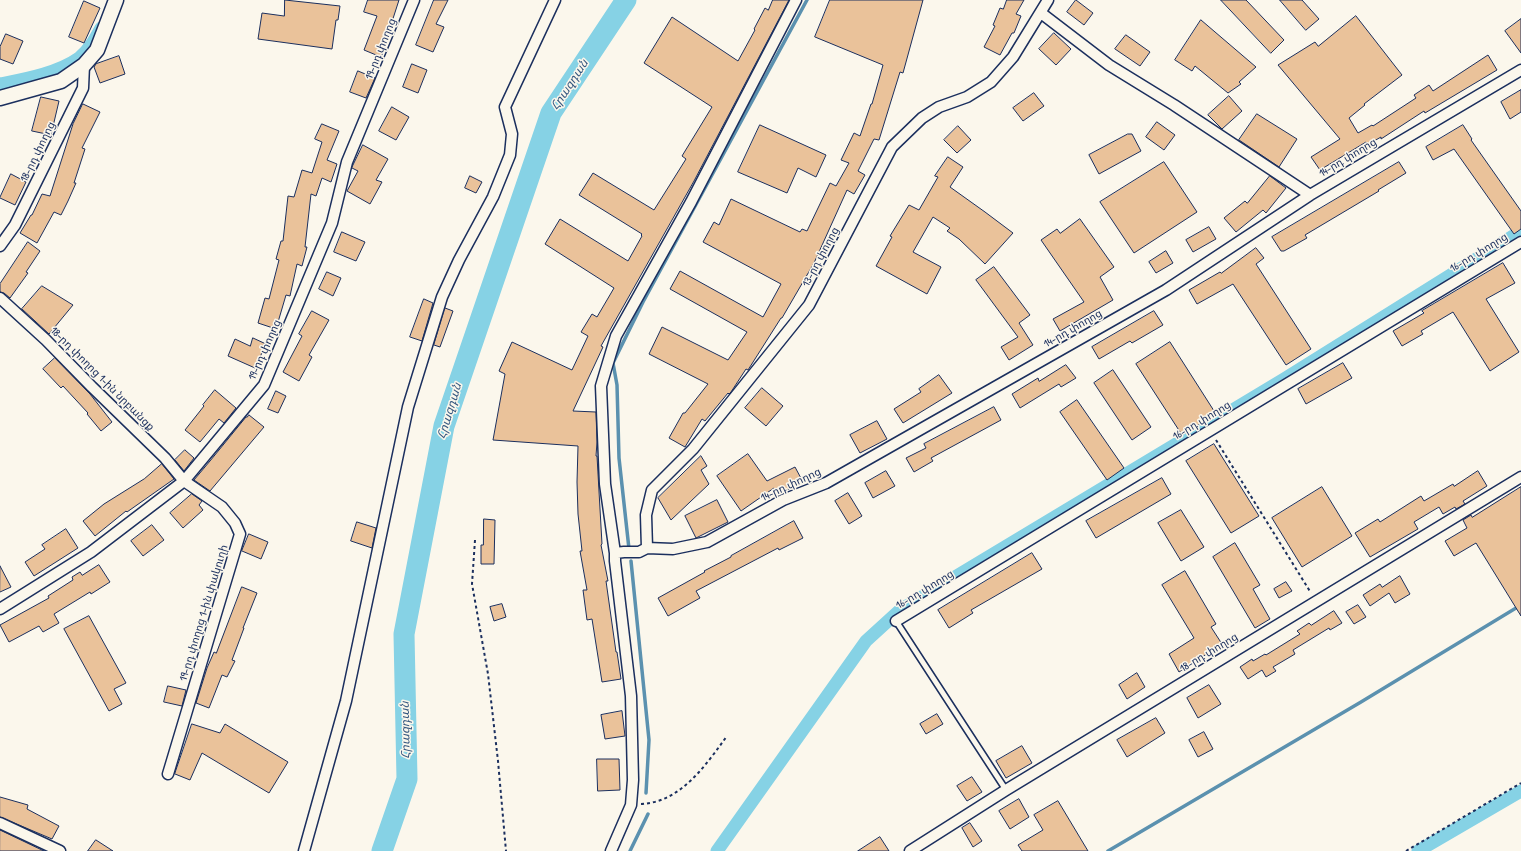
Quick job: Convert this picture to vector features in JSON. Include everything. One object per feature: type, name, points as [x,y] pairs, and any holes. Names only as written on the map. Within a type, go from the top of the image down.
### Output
[{"type":"main road","points":[[0,98],[61,81],[84,65],[97,50],[116,0]]},
{"type":"street","name":"19-րդ փողոց","points":[[0,609],[91,552],[184,481],[264,385],[332,223],[347,162],[414,0]]},
{"type":"street","points":[[304,851],[346,702],[407,415],[418,375],[442,298],[459,260],[493,197],[510,155],[512,134],[505,107],[555,0]]},
{"type":"street","points":[[611,851],[631,805],[633,780],[631,696],[615,553],[605,484],[601,386],[616,336],[690,202],[796,0]]},
{"type":"street","name":"13-րդ փողոց","points":[[647,548],[646,515],[652,490],[694,449],[809,305],[892,147],[922,118],[939,107],[967,97],[991,82],[1013,57],[1048,0]]},
{"type":"street","points":[[1041,13],[1109,65],[1174,105],[1310,195]]},
{"type":"street","name":"18-րդ փողոց","points":[[0,246],[16,225],[83,88],[84,65]]},
{"type":"street","name":"14-րդ փողոց","points":[[615,553],[639,552],[647,548],[672,549],[707,542],[783,500],[826,483],[1166,290],[1310,195],[1521,70]]},
{"type":"street","name":"16-րդ փողոց","points":[[896,621],[1521,242]]},
{"type":"street","name":"18-րդ փողոց 1-ին նրբանցք","points":[[0,298],[46,340],[165,458],[184,481]]},
{"type":"street","name":"18-րդ փողոց","points":[[910,851],[1006,790],[1521,477]]},
{"type":"street","name":"19-րդ փողոց 1-ին փակուղի","points":[[168,774],[240,534],[235,523],[222,507],[184,481]]},
{"type":"street","points":[[0,823],[57,850]]},
{"type":"lane","points":[[896,621],[1006,790]]},
{"type":"path","points":[[1210,431],[1317,602]]},
{"type":"path","points":[[475,540],[472,584],[488,674],[506,851]]},
{"type":"path","points":[[631,805],[652,804],[679,791],[702,770],[727,736]]},
{"type":"path","points":[[1406,851],[1521,783]]},
{"type":"building","points":[[285,0],[340,6],[338,20],[336,20],[332,49],[258,39],[262,13],[284,16]]},
{"type":"building","points":[[368,0],[399,0],[389,31],[391,32],[381,57],[364,50],[377,16],[364,12]]},
{"type":"building","points":[[434,0],[448,0],[436,24],[444,27],[433,52],[416,45]]},
{"type":"building","points":[[773,0],[789,0],[694,181],[601,346],[603,347],[573,411],[596,412],[596,456],[601,545],[608,581],[606,581],[621,679],[602,682],[592,619],[587,620],[583,590],[587,590],[580,551],[582,551],[578,514],[578,446],[493,440],[505,374],[499,371],[512,342],[572,370],[588,336],[581,332],[592,314],[597,317],[614,288],[545,244],[560,219],[628,261],[642,234],[579,195],[593,173],[654,210],[686,159],[682,156],[712,107],[644,63],[672,17],[738,61],[765,8],[768,10]]},
{"type":"building","points":[[830,0],[923,0],[903,73],[900,72],[879,140],[874,139],[858,171],[865,175],[854,194],[847,190],[814,263],[782,318],[748,370],[746,369],[731,392],[729,394],[728,393],[705,421],[702,419],[685,447],[669,438],[683,413],[685,413],[708,384],[649,354],[662,327],[728,360],[747,332],[670,289],[680,271],[763,317],[781,284],[703,242],[714,222],[719,225],[731,199],[800,232],[802,229],[807,231],[830,183],[836,186],[849,163],[841,160],[854,133],[860,136],[872,104],[883,65],[815,37]]},
{"type":"building","points":[[1007,0],[1024,0],[1016,14],[1021,16],[1014,33],[1012,33],[1000,55],[984,47],[995,26],[993,25],[1000,8],[1003,9]]},
{"type":"building","points":[[1076,0],[1093,13],[1084,25],[1067,12]]},
{"type":"building","points":[[1221,0],[1246,0],[1284,40],[1271,53]]},
{"type":"building","points":[[1280,0],[1302,0],[1319,19],[1306,30]]},
{"type":"building","points":[[84,1],[100,8],[84,43],[69,37]]},
{"type":"building","points":[[1356,16],[1402,75],[1364,104],[1365,105],[1349,118],[1358,133],[1372,125],[1373,126],[1416,98],[1414,95],[1429,85],[1433,91],[1488,55],[1497,70],[1425,113],[1424,111],[1381,139],[1381,137],[1367,145],[1366,142],[1320,170],[1311,157],[1340,139],[1278,65],[1315,42],[1318,46]]},
{"type":"building","points":[[1521,19],[1521,53],[1505,31]]},
{"type":"building","points":[[1201,20],[1256,67],[1239,82],[1241,84],[1228,93],[1195,66],[1192,71],[1175,60]]},
{"type":"building","points":[[1054,33],[1071,49],[1056,65],[1039,49]]},
{"type":"building","points":[[6,34],[23,41],[13,64],[0,59],[0,47]]},
{"type":"building","points":[[1126,35],[1150,52],[1140,66],[1115,49]]},
{"type":"building","points":[[119,56],[125,74],[100,83],[94,67],[96,64]]},
{"type":"building","points":[[412,64],[427,70],[418,93],[403,87]]},
{"type":"building","points":[[358,71],[375,78],[366,98],[350,92]]},
{"type":"building","points":[[1521,90],[1521,112],[1510,119],[1501,102]]},
{"type":"building","points":[[1034,93],[1044,106],[1023,121],[1013,108]]},
{"type":"building","points":[[1229,96],[1242,111],[1222,129],[1208,115]]},
{"type":"building","points":[[41,97],[59,101],[51,135],[32,131]]},
{"type":"building","points":[[83,104],[100,112],[82,148],[85,149],[74,183],[76,183],[68,201],[61,215],[54,212],[37,243],[20,233],[32,215],[42,194],[50,196],[73,124]]},
{"type":"building","points":[[392,107],[409,117],[396,140],[379,131]]},
{"type":"building","points":[[1257,114],[1297,139],[1279,167],[1239,140]]},
{"type":"building","points":[[1157,122],[1175,135],[1164,150],[1146,137]]},
{"type":"building","points":[[322,124],[339,131],[327,160],[337,164],[331,182],[322,178],[316,196],[311,194],[305,247],[307,247],[302,266],[297,264],[290,296],[286,295],[276,329],[258,323],[265,298],[269,299],[279,260],[276,259],[281,241],[283,241],[288,196],[294,197],[302,170],[312,173],[322,142],[315,139]]},
{"type":"building","points":[[760,125],[826,155],[816,177],[798,168],[787,193],[738,172]]},
{"type":"building","points":[[1463,125],[1472,139],[1471,140],[1521,211],[1521,229],[1514,234],[1454,149],[1433,160],[1426,147]]},
{"type":"building","points":[[958,126],[971,140],[957,153],[944,140]]},
{"type":"building","points":[[1128,134],[1132,134],[1141,151],[1099,174],[1089,155]]},
{"type":"building","points":[[363,145],[388,159],[376,180],[382,182],[370,204],[347,191],[358,171],[352,168]]},
{"type":"building","points":[[948,157],[963,167],[950,187],[1013,233],[985,264],[959,239],[947,231],[950,228],[933,217],[913,252],[941,267],[927,294],[876,266],[892,237],[890,236],[909,205],[919,210],[938,177],[935,176]]},
{"type":"building","points":[[1164,162],[1197,212],[1134,253],[1100,202]]},
{"type":"building","points":[[1399,162],[1406,173],[1378,190],[1379,191],[1305,235],[1307,238],[1284,251],[1281,251],[1272,237]]},
{"type":"building","points":[[11,174],[26,182],[15,205],[0,198]]},
{"type":"building","points":[[470,176],[482,182],[476,193],[465,188]]},
{"type":"building","points":[[1270,176],[1286,188],[1266,213],[1263,210],[1236,232],[1224,218],[1245,201],[1247,203]]},
{"type":"building","points":[[1080,219],[1114,267],[1100,277],[1113,300],[1060,331],[1053,319],[1084,302],[1041,240],[1057,229],[1060,233]]},
{"type":"building","points":[[1209,227],[1216,239],[1193,252],[1186,240]]},
{"type":"building","points":[[342,232],[365,242],[356,261],[334,252]]},
{"type":"building","points":[[28,242],[40,251],[26,272],[28,273],[10,298],[4,293],[0,292],[0,284]]},
{"type":"building","points":[[1256,248],[1264,258],[1256,264],[1311,349],[1286,365],[1233,284],[1197,304],[1189,290],[1220,272],[1221,273]]},
{"type":"building","points":[[1166,251],[1173,263],[1156,273],[1149,262]]},
{"type":"building","points":[[1503,263],[1515,283],[1486,299],[1519,352],[1490,371],[1453,312],[1421,331],[1423,334],[1402,346],[1393,331],[1424,313],[1422,311]]},
{"type":"building","points":[[994,267],[1030,315],[1019,323],[1033,345],[1009,360],[1001,347],[1018,337],[976,280]]},
{"type":"building","points":[[327,272],[341,278],[333,296],[319,289]]},
{"type":"building","points":[[42,286],[73,305],[49,334],[22,309]]},
{"type":"building","points":[[424,299],[433,303],[422,341],[410,337]]},
{"type":"building","points":[[445,308],[453,311],[440,347],[434,345]]},
{"type":"building","points":[[312,311],[329,320],[309,355],[312,357],[299,381],[283,372],[302,336],[299,334]]},
{"type":"building","points":[[1154,311],[1163,325],[1132,343],[1130,341],[1099,359],[1092,347]]},
{"type":"building","points":[[253,338],[266,344],[255,368],[228,356],[235,339],[250,346]]},
{"type":"building","points":[[1170,342],[1216,414],[1182,435],[1136,364]]},
{"type":"building","points":[[55,358],[90,394],[112,422],[101,431],[87,414],[88,413],[63,386],[61,388],[43,369]]},
{"type":"building","points":[[1343,363],[1352,378],[1306,404],[1298,389]]},
{"type":"building","points":[[1066,365],[1076,378],[1061,387],[1059,384],[1020,408],[1012,394],[1038,378],[1039,381]]},
{"type":"building","points":[[1113,370],[1151,427],[1132,440],[1094,383]]},
{"type":"building","points":[[939,375],[952,393],[903,423],[894,409],[921,392],[919,389]]},
{"type":"building","points":[[762,388],[783,406],[766,426],[745,408]]},
{"type":"building","points":[[215,390],[236,408],[224,423],[219,419],[200,442],[185,430]]},
{"type":"building","points":[[276,391],[286,396],[278,413],[268,409]]},
{"type":"building","points":[[1077,400],[1124,468],[1107,480],[1060,412]]},
{"type":"building","points":[[994,407],[1001,420],[931,458],[933,461],[914,472],[906,458],[926,448],[924,444]]},
{"type":"building","points":[[249,415],[264,427],[210,491],[194,480]]},
{"type":"building","points":[[877,421],[887,439],[860,453],[850,435]]},
{"type":"building","points":[[1214,444],[1259,516],[1231,533],[1186,461]]},
{"type":"building","points":[[185,450],[194,458],[184,471],[175,460]]},
{"type":"building","points":[[748,454],[767,481],[795,467],[803,482],[777,495],[774,488],[741,511],[717,476]]},
{"type":"building","points":[[701,456],[707,466],[701,470],[709,484],[671,520],[658,498]]},
{"type":"building","points":[[162,464],[174,479],[127,512],[126,511],[95,536],[83,521],[104,504],[144,479]]},
{"type":"building","points":[[886,471],[895,486],[873,498],[865,483]]},
{"type":"building","points":[[1478,471],[1487,486],[1463,501],[1465,504],[1456,509],[1455,507],[1443,514],[1439,507],[1414,522],[1418,529],[1370,557],[1355,533],[1378,519],[1380,522],[1421,496],[1424,501],[1453,484],[1454,486]]},
{"type":"building","points":[[1162,478],[1171,494],[1096,538],[1086,521]]},
{"type":"building","points":[[1322,487],[1352,536],[1302,567],[1272,518]]},
{"type":"building","points":[[1521,487],[1521,616],[1476,543],[1454,556],[1445,541],[1467,528],[1463,520],[1471,515],[1472,517]]},
{"type":"building","points":[[848,493],[862,516],[849,524],[835,501]]},
{"type":"building","points":[[192,494],[202,501],[199,505],[203,510],[183,528],[170,513]]},
{"type":"building","points":[[717,500],[728,522],[696,538],[685,516]]},
{"type":"building","points":[[1181,510],[1204,547],[1181,561],[1158,523]]},
{"type":"building","points":[[484,519],[495,520],[494,564],[481,564],[481,545],[483,545]]},
{"type":"building","points":[[794,521],[803,538],[779,550],[778,548],[696,591],[700,598],[668,616],[658,598]]},
{"type":"building","points":[[357,522],[376,528],[372,548],[351,541]]},
{"type":"building","points":[[152,525],[164,540],[143,556],[131,541]]},
{"type":"building","points":[[66,529],[78,548],[34,576],[25,562],[45,549],[42,545]]},
{"type":"building","points":[[249,534],[268,542],[261,559],[242,551]]},
{"type":"building","points":[[1235,543],[1260,585],[1253,589],[1270,619],[1255,628],[1213,557]]},
{"type":"building","points":[[1032,553],[1042,569],[971,610],[973,613],[949,628],[938,610]]},
{"type":"building","points":[[99,565],[110,582],[91,594],[90,592],[54,614],[59,623],[43,632],[39,626],[9,642],[0,625],[49,598],[48,596],[73,580],[72,577],[80,572],[82,575]]},
{"type":"building","points":[[0,566],[11,587],[0,592]]},
{"type":"building","points":[[1185,571],[1216,624],[1211,627],[1222,644],[1179,672],[1169,654],[1194,638],[1162,585]]},
{"type":"building","points":[[1400,576],[1410,594],[1395,603],[1389,593],[1370,606],[1363,595],[1380,584],[1382,587]]},
{"type":"building","points":[[1286,582],[1292,591],[1279,598],[1274,589]]},
{"type":"building","points":[[242,587],[257,593],[232,660],[235,661],[227,677],[222,675],[209,708],[196,703],[207,668],[214,652],[216,653]]},
{"type":"building","points":[[502,604],[506,617],[494,621],[490,607]]},
{"type":"building","points":[[1358,605],[1366,617],[1354,624],[1346,612]]},
{"type":"building","points":[[1334,611],[1342,623],[1330,630],[1329,628],[1293,650],[1295,654],[1273,667],[1276,671],[1266,677],[1262,670],[1248,679],[1240,667],[1252,659],[1253,661],[1265,654],[1266,655],[1300,634],[1297,631],[1309,623],[1311,625]]},
{"type":"building","points":[[89,616],[126,683],[114,689],[122,704],[109,711],[64,629]]},
{"type":"building","points":[[1137,673],[1145,687],[1127,699],[1119,685]]},
{"type":"building","points":[[1209,685],[1221,704],[1198,718],[1187,698]]},
{"type":"building","points":[[168,686],[186,690],[182,706],[164,702]]},
{"type":"building","points":[[622,711],[625,736],[605,739],[601,715]]},
{"type":"building","points":[[937,714],[943,724],[926,734],[920,724]]},
{"type":"building","points":[[1156,718],[1165,733],[1127,757],[1117,740]]},
{"type":"building","points":[[192,724],[220,733],[225,724],[288,762],[269,793],[202,753],[190,780],[175,774]]},
{"type":"building","points":[[1204,732],[1213,749],[1198,757],[1189,740]]},
{"type":"building","points":[[1022,746],[1032,763],[1006,778],[996,761]]},
{"type":"building","points":[[597,759],[619,759],[620,790],[598,791]]},
{"type":"building","points":[[972,777],[982,792],[967,801],[957,786]]},
{"type":"building","points":[[0,797],[28,805],[27,809],[59,826],[52,839],[0,817]]},
{"type":"building","points":[[1019,799],[1029,817],[1010,829],[999,811]]},
{"type":"building","points":[[1058,801],[1088,851],[1022,851],[1018,845],[1043,830],[1034,815]]},
{"type":"building","points":[[970,823],[982,841],[973,847],[962,828]]},
{"type":"building","points":[[0,830],[44,851],[0,851]]},
{"type":"building","points":[[880,837],[889,851],[858,851]]},
{"type":"building","points":[[96,840],[113,851],[88,851]]},
{"type":"waterway","name":"Հրազդան","points":[[382,851],[407,779],[404,634],[444,426],[551,113],[626,0]]},
{"type":"waterway","points":[[629,549],[619,458],[617,385],[613,363],[643,302],[807,0]]},
{"type":"waterway","points":[[0,84],[41,75],[71,63],[86,51],[101,28]]},
{"type":"waterway","points":[[717,851],[866,641],[900,610],[1284,379],[1521,231]]},
{"type":"waterway","points":[[631,561],[649,740],[646,793]]},
{"type":"waterway","points":[[1108,851],[1361,702],[1521,605]]},
{"type":"waterway","points":[[1418,851],[1521,791]]},
{"type":"waterway","points":[[630,851],[648,814]]}]
